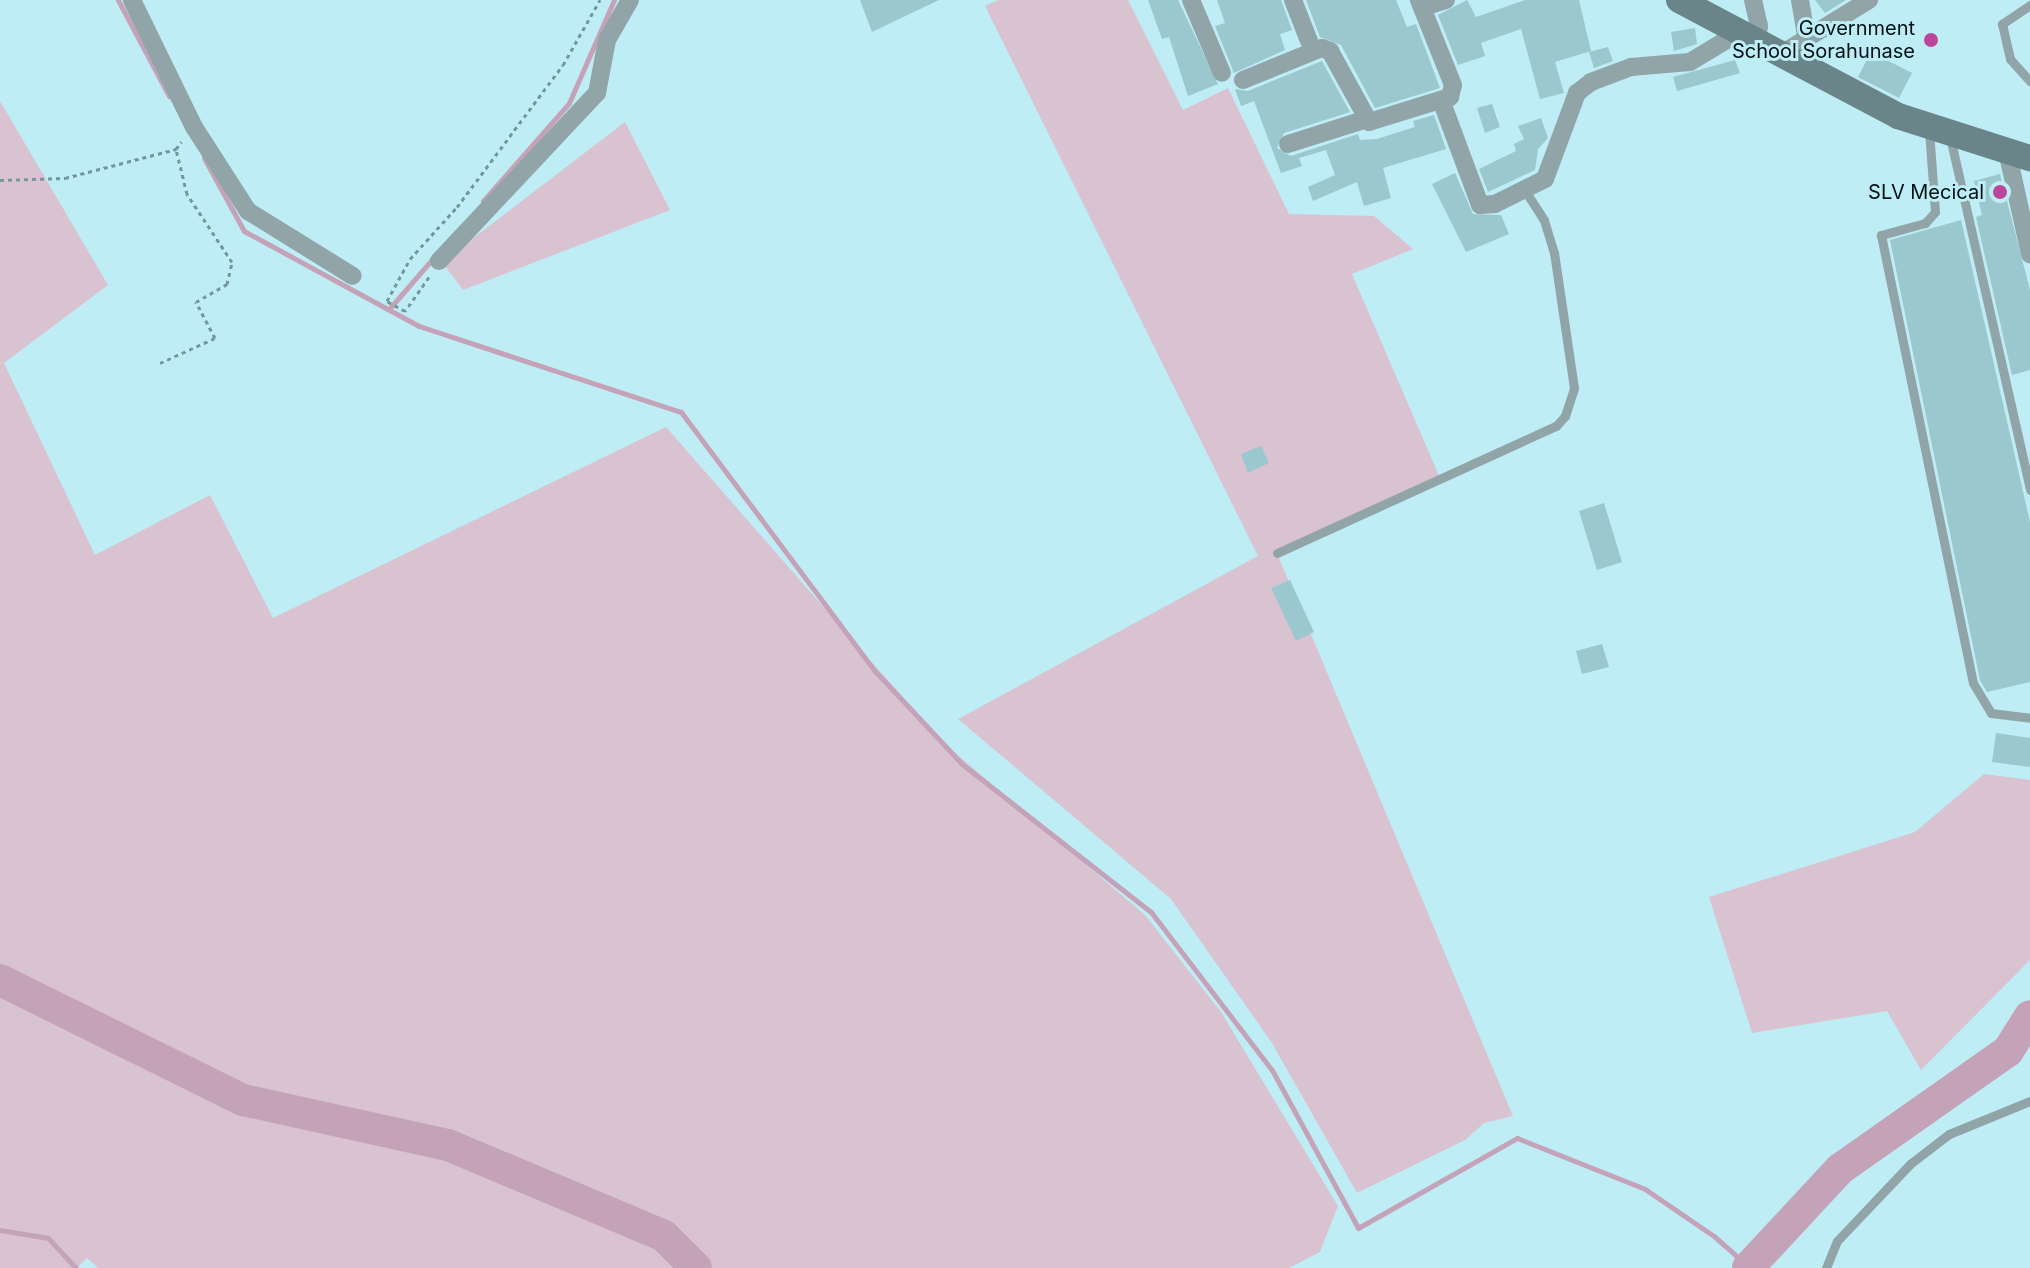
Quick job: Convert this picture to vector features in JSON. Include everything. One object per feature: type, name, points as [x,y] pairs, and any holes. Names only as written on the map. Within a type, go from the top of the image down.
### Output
[{"type":"street","points":[[132,0],[194,127],[248,211],[353,276]]},
{"type":"street","points":[[439,261],[597,93],[607,40],[630,0]]},
{"type":"street","points":[[1191,0],[1222,73]]},
{"type":"street","points":[[1293,0],[1309,41]]},
{"type":"street","points":[[1288,144],[1364,120],[1375,122],[1450,97],[1453,85],[1422,3],[1446,0]]},
{"type":"street","points":[[1679,0],[1758,44],[1939,130],[2019,155],[2030,254]]},
{"type":"street","points":[[1753,0],[1759,26],[1758,44]]},
{"type":"street","points":[[1800,0],[1807,41]]},
{"type":"street","points":[[1441,100],[1480,205],[1526,192],[1545,179],[1577,93],[1591,82],[1631,67],[1690,62],[1758,44],[1807,41],[1869,0]]},
{"type":"street","points":[[1243,80],[1327,48],[1364,120]]},
{"type":"lane","points":[[2030,5],[2002,24],[2010,59],[2030,81]]},
{"type":"lane","points":[[1939,130],[2030,490]]},
{"type":"lane","points":[[1939,130],[1935,212],[1925,223],[1881,235],[1973,683],[1991,713],[2030,718]]},
{"type":"lane","points":[[1277,553],[1556,426],[1565,416],[1574,388],[1554,253],[1544,220],[1526,192]]},
{"type":"lane","points":[[1826,1268],[1837,1241],[1910,1164],[1949,1134],[2030,1101]]},
{"type":"path","points":[[439,261],[405,311],[387,301],[410,259],[457,207],[563,65],[600,0]]},
{"type":"path","points":[[0,180],[65,178],[176,149],[194,127]]},
{"type":"path","points":[[160,363],[215,338],[196,302],[227,284],[232,262],[187,194],[176,149]]},
{"type":"shaded area","points":[[998,0],[1128,0],[1183,110],[1228,88],[1289,214],[1374,216],[1413,249],[1352,274],[1440,478],[1279,558],[1513,1116],[1484,1123],[1465,1140],[1357,1193],[1272,1043],[1171,899],[958,719],[1258,556],[985,6]]},
{"type":"shaded area","points":[[0,101],[108,285],[4,363],[95,555],[210,495],[273,618],[666,427],[940,740],[1145,915],[1221,1012],[1338,1206],[1320,1252],[1289,1268],[98,1268],[87,1258],[77,1268],[0,1268]]},
{"type":"shaded area","points":[[625,122],[670,210],[463,290],[442,262]]},
{"type":"shaded area","points":[[1984,774],[2030,780],[2030,960],[1921,1070],[1887,1011],[1752,1033],[1709,897],[1915,832]]},
{"type":"building","points":[[860,0],[939,0],[872,32]]},
{"type":"building","points":[[1148,0],[1178,0],[1218,84],[1188,96],[1169,37],[1162,39]]},
{"type":"building","points":[[1217,0],[1281,0],[1292,30],[1280,34],[1285,50],[1234,73],[1215,26],[1225,23]]},
{"type":"building","points":[[1306,0],[1396,0],[1407,27],[1416,24],[1440,88],[1375,108],[1341,45],[1320,37]]},
{"type":"building","points":[[1467,0],[1476,17],[1525,0],[1579,0],[1591,51],[1555,62],[1564,93],[1540,99],[1521,29],[1481,43],[1485,56],[1458,65],[1438,15]]},
{"type":"building","points":[[1815,0],[1846,0],[1825,13]]},
{"type":"building","points":[[1695,28],[1697,44],[1674,51],[1671,32]]},
{"type":"building","points":[[1608,47],[1613,61],[1594,68],[1589,52]]},
{"type":"building","points":[[1871,52],[1912,73],[1899,98],[1858,77]]},
{"type":"building","points":[[1735,60],[1740,73],[1677,91],[1673,77]]},
{"type":"building","points":[[1322,61],[1350,112],[1284,133],[1277,148],[1291,156],[1358,134],[1360,140],[1377,139],[1415,127],[1413,121],[1434,115],[1446,149],[1383,168],[1391,198],[1364,206],[1357,182],[1313,201],[1308,187],[1335,175],[1326,150],[1299,158],[1302,166],[1281,173],[1254,101],[1241,106],[1235,89],[1248,91]]},
{"type":"building","points":[[1492,104],[1500,127],[1485,133],[1477,108]]},
{"type":"building","points":[[1541,118],[1548,138],[1538,149],[1535,170],[1488,192],[1479,169],[1516,151],[1514,144],[1524,139],[1518,126]]},
{"type":"building","points":[[1455,173],[1473,214],[1501,215],[1509,234],[1466,252],[1432,184]]},
{"type":"building","points":[[2000,174],[2030,290],[2030,370],[2012,375],[1976,217],[1982,215],[1974,181]]},
{"type":"building","points":[[1961,220],[2030,522],[2030,682],[1987,692],[1980,680],[1890,240]]},
{"type":"building","points":[[1261,446],[1269,463],[1248,473],[1241,454]]},
{"type":"building","points":[[1604,503],[1622,562],[1597,570],[1579,511]]},
{"type":"building","points":[[1290,580],[1314,632],[1296,641],[1271,588]]},
{"type":"building","points":[[1602,644],[1609,667],[1582,674],[1576,651]]},
{"type":"building","points":[[1996,733],[2030,738],[2030,767],[1992,762]]},
{"type":"waterway","points":[[118,0],[169,96]]},
{"type":"waterway","points":[[483,201],[569,103],[614,0]]},
{"type":"waterway","points":[[204,158],[244,231],[419,326],[681,412],[875,671],[962,764],[1151,912],[1272,1070],[1358,1228],[1517,1138],[1645,1189],[1715,1237],[1749,1267]]},
{"type":"waterway","points":[[389,309],[434,257]]},
{"type":"waterway","points":[[0,980],[243,1100],[448,1145],[664,1236],[696,1268]]},
{"type":"waterway","points":[[1748,1268],[1840,1169],[2008,1051],[2030,1016]]},
{"type":"waterway","points":[[0,1230],[48,1238],[76,1268]]},
{"type":"place","name":"Government School Sorahunase","points":[[1931,40]]},
{"type":"place","name":"SLV Mecical","points":[[2000,192]]}]
